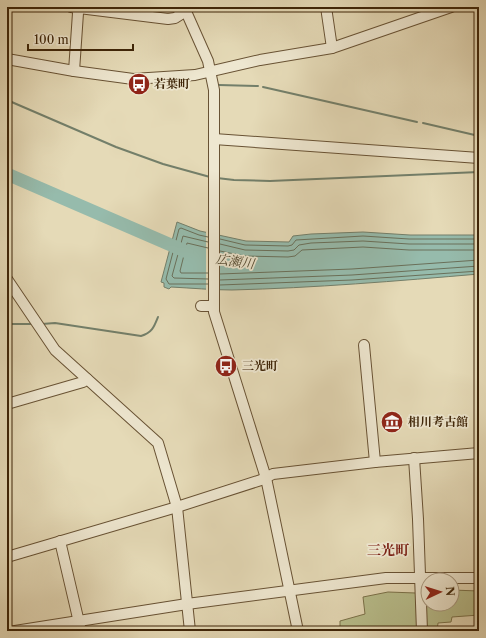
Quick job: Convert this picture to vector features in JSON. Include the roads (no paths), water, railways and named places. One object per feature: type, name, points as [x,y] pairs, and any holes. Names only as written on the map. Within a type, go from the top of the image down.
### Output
[{"type":"street","points":[[74,71],[78,14],[77,7],[168,19],[175,18],[185,9],[205,51],[214,90],[215,318],[266,478],[298,631]]},
{"type":"street","points":[[326,7],[332,48]]},
{"type":"street","points":[[7,59],[74,71],[133,79],[177,77],[211,72],[332,48],[452,7]]},
{"type":"street","points":[[214,139],[479,158]]},
{"type":"street","points":[[7,279],[54,350],[158,443],[177,507],[190,631]]},
{"type":"street","points":[[201,306],[214,303]]},
{"type":"street","points":[[364,345],[375,462]]},
{"type":"street","points":[[7,404],[83,382],[87,379]]},
{"type":"street","points":[[7,557],[177,507],[266,478],[273,474],[479,452]]},
{"type":"street","points":[[14,631],[80,626],[187,604],[289,590],[386,578],[420,577],[414,458]]},
{"type":"street","points":[[60,541],[80,626]]},
{"type":"street","points":[[460,578],[479,578]]},
{"type":"street","points":[[421,612],[422,631]]},
{"type":"water","points":[[177,222],[200,231],[246,241],[289,242],[293,236],[363,232],[410,235],[479,235],[479,274],[294,288],[232,290],[171,287],[169,289],[164,287],[164,283],[161,282]]},
{"type":"waterway","points":[[219,85],[258,86]]},
{"type":"waterway","points":[[263,87],[417,122]]},
{"type":"waterway","points":[[7,100],[116,147],[163,164],[210,177]]},
{"type":"waterway","points":[[423,123],[479,136]]},
{"type":"waterway","points":[[217,178],[270,181],[479,172]]},
{"type":"waterway","name":"広瀬川","points":[[7,174],[187,252]]},
{"type":"waterway","points":[[42,324],[55,323],[141,336],[148,333],[152,329],[158,317]]},
{"type":"waterway","points":[[7,324],[34,324]]},
{"type":"place","name":"若葉町","points":[[139,84]]},
{"type":"place","name":"三光町","points":[[226,366]]},
{"type":"place","name":"相川考古館","points":[[392,422]]},
{"type":"district","name":"三光町","points":[[388,550]]}]
